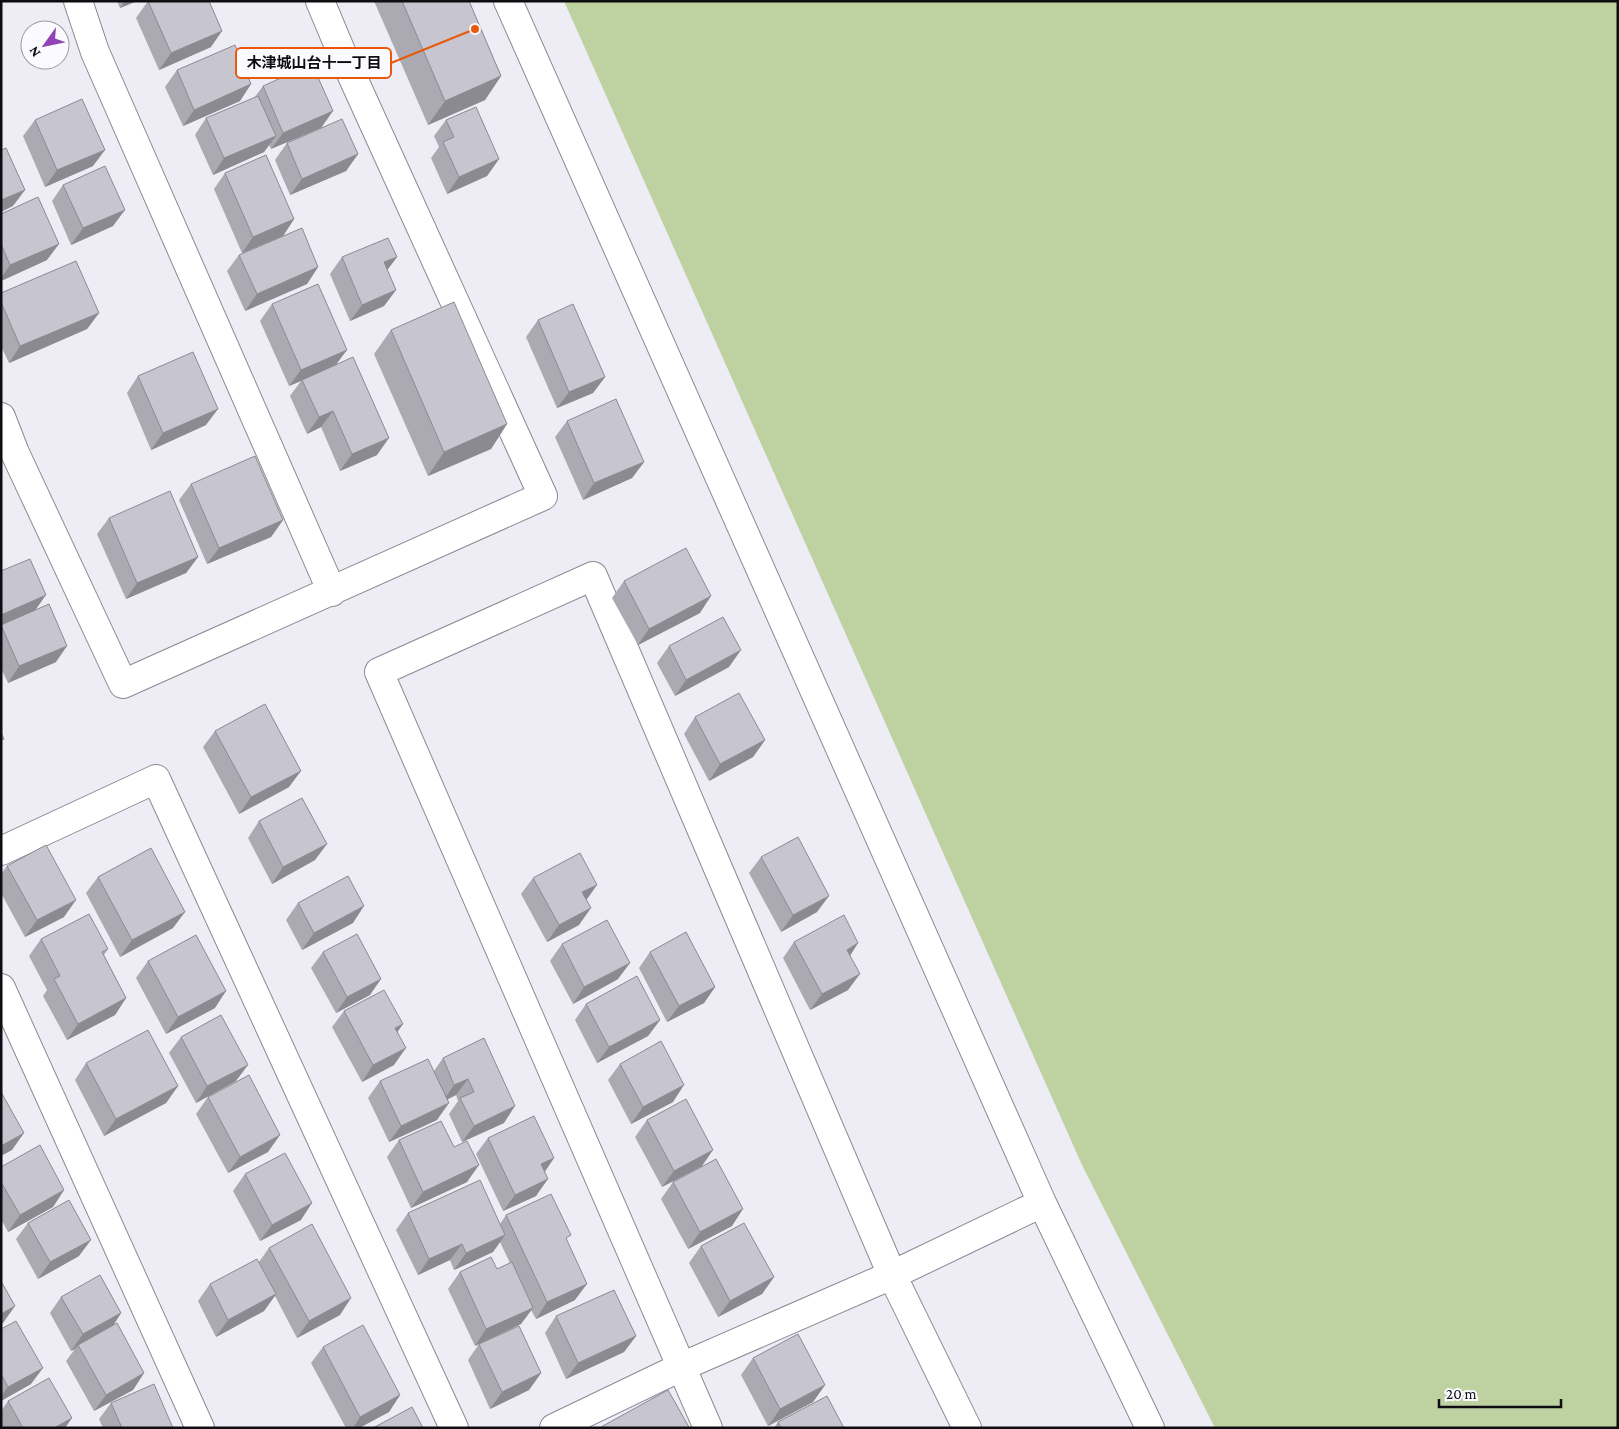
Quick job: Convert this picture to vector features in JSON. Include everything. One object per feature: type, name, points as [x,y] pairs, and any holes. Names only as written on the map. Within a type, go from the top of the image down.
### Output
[{"type":"street","points":[[78,1],[95,52],[332,592]]},
{"type":"street","points":[[1,417],[15,453],[122,684],[332,592],[542,496],[343,56],[320,1]]},
{"type":"street","points":[[508,1],[1042,1203],[1150,1428]]},
{"type":"street","points":[[708,1428],[378,672],[593,576],[892,1275],[967,1428]]},
{"type":"street","points":[[1,851],[156,779],[454,1428]]},
{"type":"street","points":[[1,988],[200,1428]]},
{"type":"street","points":[[554,1428],[681,1366],[892,1275],[1042,1203]]},
{"type":"green space","points":[[564,1],[1618,1],[1618,1428],[1215,1428],[1082,1165]]},
{"type":"building","points":[[148,1],[209,1],[222,31],[171,53]]},
{"type":"building","points":[[402,1],[469,1],[501,76],[445,101]]},
{"type":"building","points":[[235,45],[251,84],[194,110],[177,70]]},
{"type":"building","points":[[312,64],[333,111],[283,133],[263,86]]},
{"type":"building","points":[[258,96],[276,136],[224,158],[206,118]]},
{"type":"building","points":[[82,99],[105,150],[57,170],[35,120]]},
{"type":"building","points":[[476,107],[499,159],[459,177],[443,142],[454,137],[446,120]]},
{"type":"building","points":[[342,119],[358,154],[302,179],[287,143]]},
{"type":"building","points":[[6,148],[25,190],[1,200],[1,150]]},
{"type":"building","points":[[266,155],[294,219],[253,237],[225,173]]},
{"type":"building","points":[[105,166],[125,210],[83,228],[63,185]]},
{"type":"building","points":[[38,197],[59,244],[10,265],[1,244],[1,214]]},
{"type":"building","points":[[302,228],[318,267],[257,294],[239,255]]},
{"type":"building","points":[[388,238],[397,257],[384,262],[396,290],[362,305],[342,257]]},
{"type":"building","points":[[76,261],[99,313],[20,346],[1,302],[1,293]]},
{"type":"building","points":[[318,284],[347,350],[301,370],[272,304]]},
{"type":"building","points":[[454,302],[507,424],[444,452],[391,330]]},
{"type":"building","points":[[573,304],[605,377],[569,392],[538,320]]},
{"type":"building","points":[[193,352],[218,409],[163,433],[138,376]]},
{"type":"building","points":[[353,357],[389,438],[352,454],[333,411],[319,417],[302,380]]},
{"type":"building","points":[[616,399],[644,462],[594,483],[567,421]]},
{"type":"building","points":[[255,456],[283,520],[219,548],[191,484]]},
{"type":"building","points":[[170,491],[198,557],[137,583],[109,518]]},
{"type":"building","points":[[686,548],[711,596],[649,629],[624,581]]},
{"type":"building","points":[[30,559],[46,595],[1,615],[1,571]]},
{"type":"building","points":[[49,604],[67,646],[19,666],[1,625]]},
{"type":"building","points":[[723,617],[741,650],[686,680],[669,646]]},
{"type":"building","points":[[739,693],[765,740],[720,764],[695,717]]},
{"type":"building","points":[[265,704],[301,771],[251,797],[215,731]]},
{"type":"building","points":[[302,798],[327,844],[283,867],[259,821]]},
{"type":"building","points":[[798,837],[829,896],[793,915],[761,857]]},
{"type":"building","points":[[46,845],[76,900],[37,920],[7,866]]},
{"type":"building","points":[[151,848],[185,912],[132,940],[98,877]]},
{"type":"building","points":[[580,853],[597,885],[582,892],[591,908],[559,925],[533,878]]},
{"type":"building","points":[[348,876],[364,906],[314,933],[298,903]]},
{"type":"building","points":[[89,914],[108,949],[102,952],[126,998],[78,1024],[54,979],[60,976],[41,939]]},
{"type":"building","points":[[844,915],[858,943],[847,950],[860,974],[822,994],[794,942]]},
{"type":"building","points":[[607,920],[630,963],[584,987],[562,944]]},
{"type":"building","points":[[686,932],[715,987],[679,1006],[650,952]]},
{"type":"building","points":[[357,934],[381,979],[347,997],[323,952]]},
{"type":"building","points":[[196,935],[226,991],[178,1017],[148,961]]},
{"type":"building","points":[[637,976],[660,1020],[609,1047],[586,1004]]},
{"type":"building","points":[[384,990],[403,1024],[395,1028],[406,1048],[373,1065],[344,1011]]},
{"type":"building","points":[[221,1015],[248,1065],[207,1086],[181,1037]]},
{"type":"building","points":[[148,1030],[178,1086],[116,1119],[86,1063]]},
{"type":"building","points":[[484,1038],[515,1106],[474,1126],[460,1098],[474,1092],[468,1079],[454,1085],[443,1058]]},
{"type":"building","points":[[661,1041],[684,1085],[643,1107],[620,1064]]},
{"type":"building","points":[[428,1059],[449,1103],[401,1126],[380,1081]]},
{"type":"building","points":[[249,1075],[280,1135],[240,1157],[208,1097]]},
{"type":"building","points":[[1,1092],[24,1133],[1,1146]]},
{"type":"building","points":[[686,1099],[713,1150],[674,1171],[647,1120]]},
{"type":"building","points":[[534,1116],[554,1158],[541,1164],[548,1179],[515,1195],[488,1138]]},
{"type":"building","points":[[441,1121],[454,1147],[467,1141],[479,1165],[423,1192],[399,1140]]},
{"type":"building","points":[[40,1145],[64,1190],[20,1215],[1,1182],[1,1167]]},
{"type":"building","points":[[285,1153],[312,1203],[272,1225],[245,1174]]},
{"type":"building","points":[[716,1159],[743,1209],[700,1232],[673,1182]]},
{"type":"building","points":[[480,1180],[505,1235],[466,1253],[462,1244],[429,1259],[408,1213]]},
{"type":"building","points":[[551,1194],[571,1235],[566,1238],[587,1284],[547,1302],[506,1215]]},
{"type":"building","points":[[69,1200],[91,1240],[50,1262],[28,1223]]},
{"type":"building","points":[[744,1223],[774,1277],[730,1301],[701,1246]]},
{"type":"building","points":[[312,1224],[351,1298],[309,1321],[269,1248]]},
{"type":"building","points":[[491,1257],[497,1269],[512,1262],[533,1308],[486,1329],[460,1272]]},
{"type":"building","points":[[257,1259],[276,1294],[228,1320],[210,1284]]},
{"type":"building","points":[[100,1275],[121,1313],[83,1334],[61,1297]]},
{"type":"building","points":[[1,1281],[15,1306],[1,1314]]},
{"type":"building","points":[[614,1290],[636,1336],[578,1363],[556,1316]]},
{"type":"building","points":[[16,1321],[43,1368],[8,1387],[1,1374],[1,1329]]},
{"type":"building","points":[[117,1323],[144,1373],[106,1395],[78,1345]]},
{"type":"building","points":[[363,1325],[400,1395],[360,1417],[323,1347]]},
{"type":"building","points":[[519,1326],[541,1373],[502,1392],[479,1344]]},
{"type":"building","points":[[798,1334],[825,1385],[780,1409],[753,1358]]},
{"type":"building","points":[[49,1378],[72,1418],[54,1428],[23,1428],[8,1401]]},
{"type":"building","points":[[154,1384],[173,1428],[122,1428],[111,1403]]},
{"type":"building","points":[[668,1390],[689,1427],[601,1428],[601,1427]]},
{"type":"building","points":[[827,1396],[844,1428],[781,1428],[778,1422]]},
{"type":"building","points":[[412,1407],[423,1428],[373,1428]]},
{"type":"place","name":"木津城山台十一丁目","points":[[475,29]]}]
